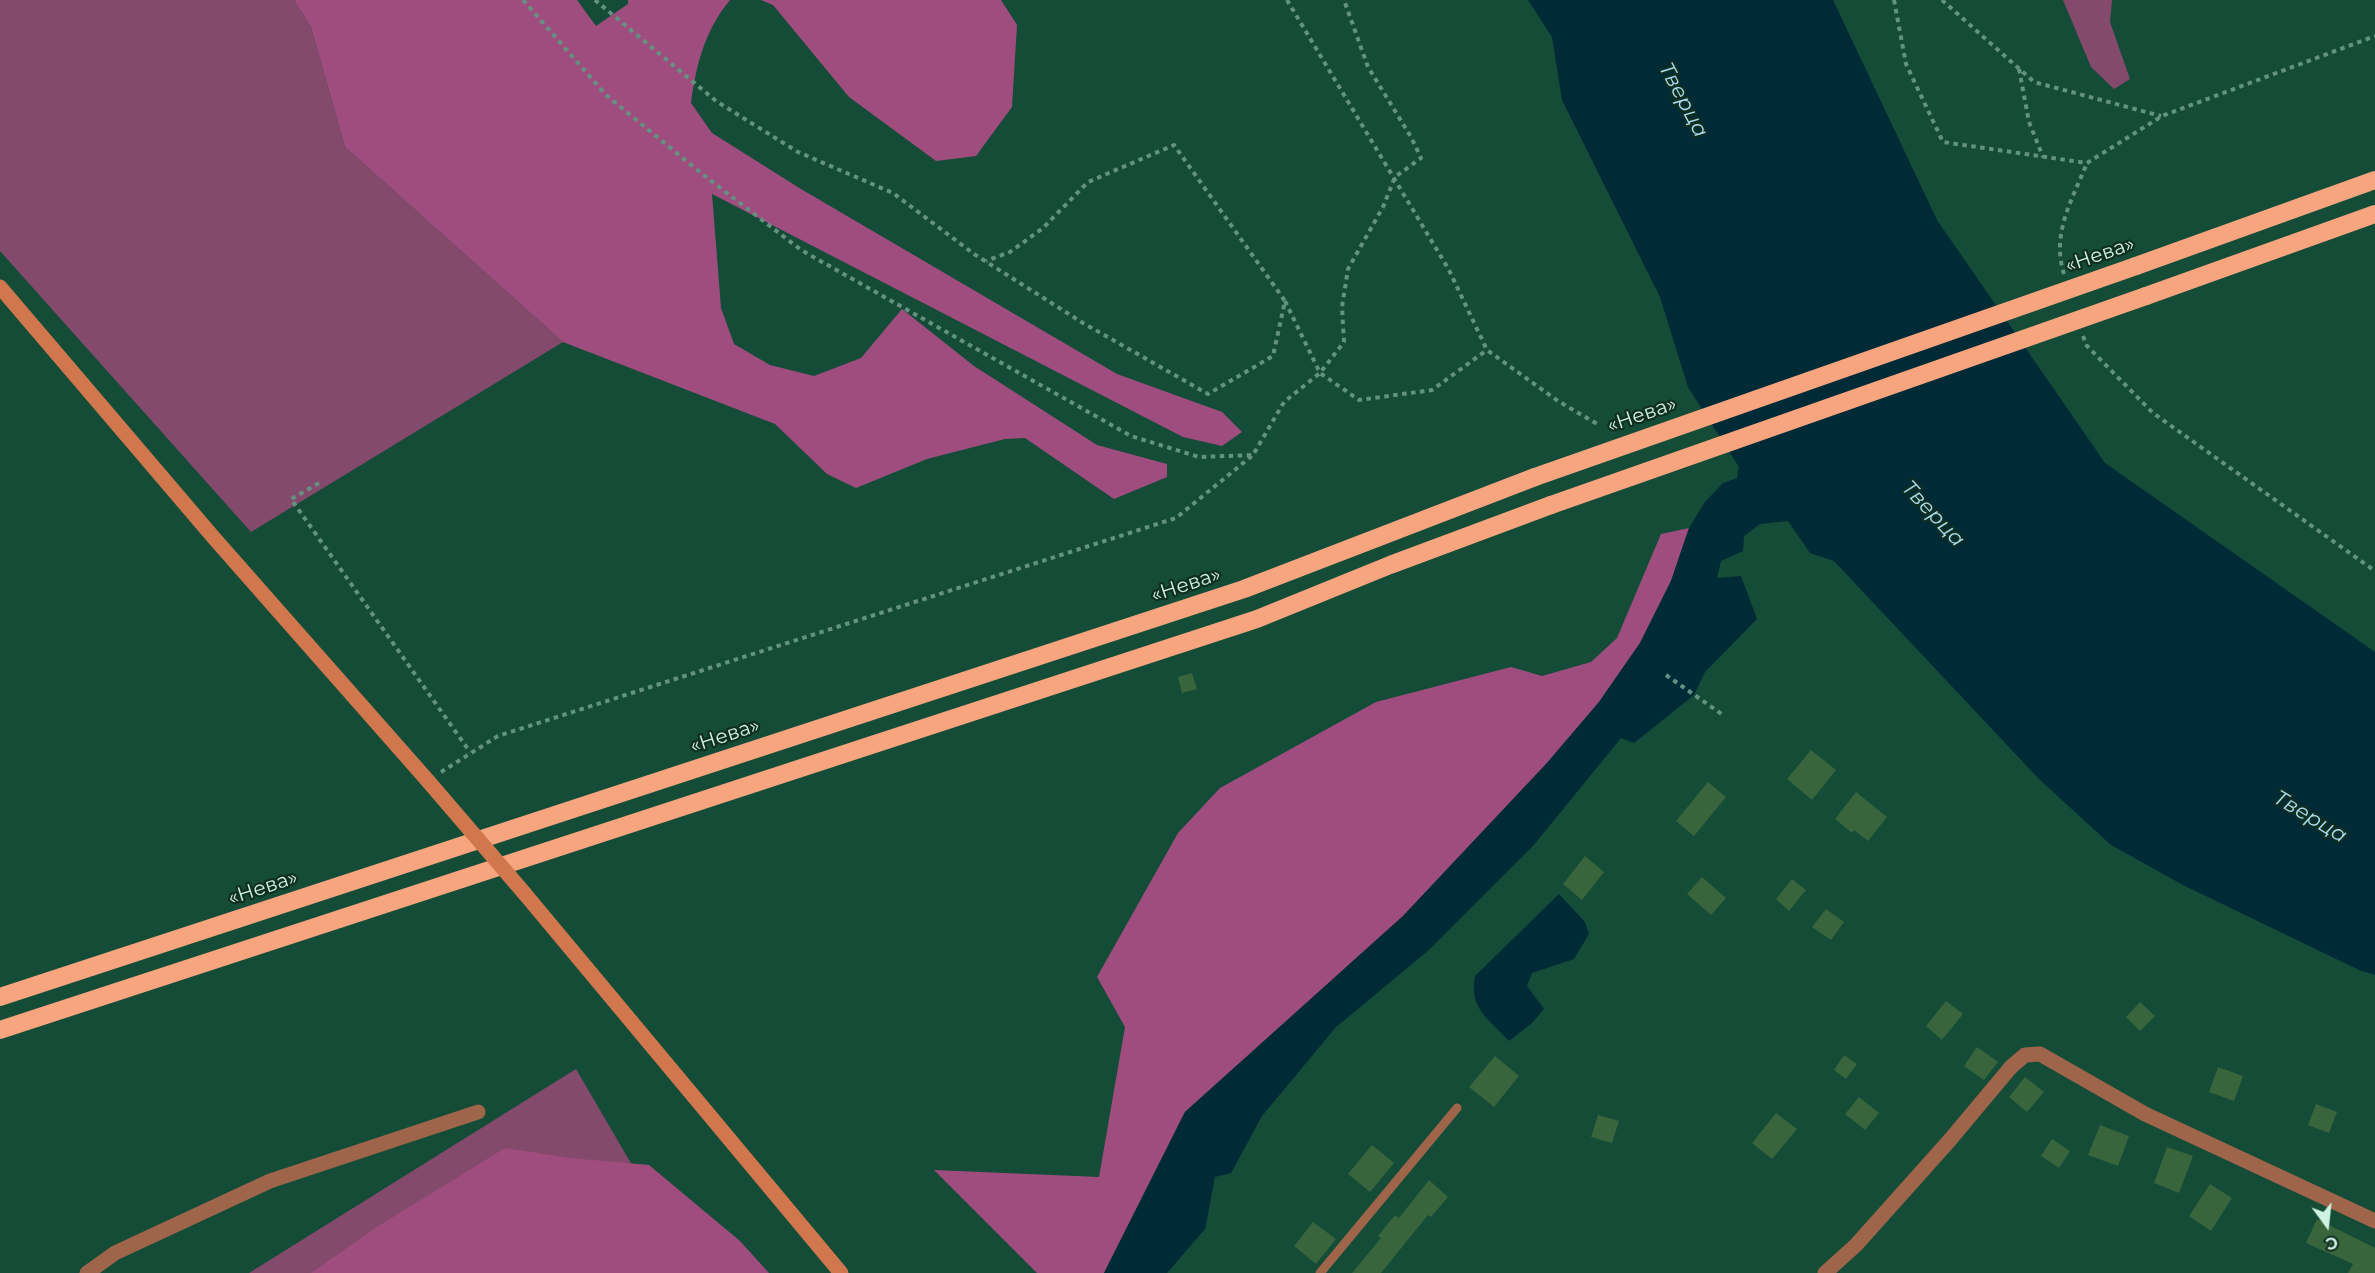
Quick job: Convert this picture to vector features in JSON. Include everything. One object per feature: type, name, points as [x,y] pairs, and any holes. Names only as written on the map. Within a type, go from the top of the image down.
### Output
[{"type":"highway","name":"«Нева»","points":[[0,997],[1244,589],[1535,477],[2375,180]]},
{"type":"highway","points":[[0,1029],[1257,619],[1551,505],[2375,214]]},
{"type":"main road","points":[[0,287],[214,538],[525,894],[841,1273]]},
{"type":"street","points":[[1825,1273],[1864,1236],[1949,1141],[2010,1067],[2025,1055],[2040,1054],[2145,1114],[2375,1221]]},
{"type":"street","points":[[87,1273],[115,1254],[270,1181],[478,1112]]},
{"type":"lane","points":[[1320,1273],[1457,1108]]},
{"type":"path","points":[[523,0],[606,95],[701,173],[801,250],[1131,436],[1199,458],[1253,455]]},
{"type":"path","points":[[595,0],[716,101],[798,152],[893,193],[986,261],[1083,323],[1208,394],[1273,356],[1285,301]]},
{"type":"path","points":[[1287,0],[1449,270],[1487,350],[1558,401],[1599,425]]},
{"type":"path","points":[[428,781],[498,735],[1176,518],[1253,455],[1284,402],[1320,373],[1344,342],[1342,307],[1348,269],[1383,207],[1395,177],[1421,158],[1411,137],[1368,68],[1344,0]]},
{"type":"path","points":[[1894,0],[1906,64],[1943,142],[2087,163],[2162,116],[2375,36]]},
{"type":"path","points":[[1942,0],[2034,82],[2162,116]]},
{"type":"path","points":[[2019,68],[2029,122],[2043,157]]},
{"type":"path","points":[[986,261],[1010,252],[1043,228],[1088,182],[1174,145],[1285,301],[1320,373],[1359,400],[1432,390],[1487,350]]},
{"type":"path","points":[[2153,413],[2375,571]]},
{"type":"path","points":[[319,483],[291,500],[470,752]]},
{"type":"path","points":[[1666,675],[1723,715]]},
{"type":"shaded area","points":[[0,0],[294,0],[311,27],[345,147],[563,342],[251,532],[0,251]]},
{"type":"shaded area","points":[[294,0],[577,0],[596,26],[628,4],[628,0],[730,0],[714,23],[703,48],[691,103],[712,133],[801,189],[1117,374],[1222,412],[1242,432],[1222,446],[1183,437],[712,194],[721,308],[734,344],[770,365],[814,376],[861,358],[902,309],[974,366],[1097,445],[1167,464],[1167,477],[1114,499],[1025,438],[1005,439],[927,459],[856,488],[827,474],[775,424],[563,342],[345,147],[311,27]]},
{"type":"shaded area","points":[[761,0],[1001,0],[1017,25],[1012,107],[976,156],[936,161],[849,97],[773,5]]},
{"type":"shaded area","points":[[2063,0],[2112,0],[2110,22],[2130,79],[2114,89],[2091,67]]},
{"type":"shaded area","points":[[1689,528],[1671,581],[1640,643],[1599,702],[1547,763],[1403,916],[1185,1112],[1104,1273],[1037,1273],[934,1170],[1099,1177],[1125,1027],[1097,977],[1178,833],[1220,788],[1376,702],[1511,667],[1542,676],[1591,662],[1617,638],[1661,534]]},
{"type":"shaded area","points":[[576,1069],[695,1273],[249,1273]]},
{"type":"shaded area","points":[[505,1148],[570,1158],[649,1165],[740,1241],[769,1273],[311,1273],[380,1225]]},
{"type":"water","name":"Тверца","points":[[1528,0],[1833,0],[1937,220],[2105,463],[2375,652],[2375,975],[2359,970],[2183,885],[2111,845],[2039,779],[1834,561],[1810,553],[1788,521],[1760,524],[1744,536],[1743,551],[1721,561],[1717,578],[1741,576],[1757,619],[1705,672],[1694,695],[1634,743],[1621,738],[1533,846],[1429,950],[1336,1027],[1262,1116],[1231,1173],[1215,1177],[1205,1229],[1167,1273],[1104,1273],[1185,1112],[1403,916],[1547,763],[1599,702],[1640,643],[1671,581],[1689,528],[1705,502],[1723,483],[1737,478],[1739,467],[1688,387],[1660,297],[1562,100],[1552,37]]},
{"type":"water","points":[[1559,894],[1585,922],[1589,934],[1574,959],[1532,973],[1527,986],[1544,1009],[1532,1023],[1509,1041],[1487,1019],[1478,1005],[1475,997],[1475,976]]},
{"type":"building","points":[[1192,673],[1197,689],[1182,693],[1178,677]]},
{"type":"building","points":[[1811,750],[1836,770],[1812,800],[1787,779]]},
{"type":"building","points":[[1708,782],[1726,797],[1694,836],[1676,821]]},
{"type":"building","points":[[1856,792],[1887,817],[1868,841],[1854,830],[1852,833],[1835,819]]},
{"type":"building","points":[[1585,856],[1604,872],[1582,900],[1563,884]]},
{"type":"building","points":[[1702,877],[1726,898],[1711,915],[1687,894]]},
{"type":"building","points":[[1792,879],[1806,890],[1789,911],[1776,899]]},
{"type":"building","points":[[1826,909],[1844,922],[1831,940],[1812,927]]},
{"type":"building","points":[[1946,1001],[1963,1014],[1942,1040],[1926,1026]]},
{"type":"building","points":[[2140,1002],[2155,1016],[2140,1031],[2126,1017]]},
{"type":"building","points":[[1977,1047],[1998,1062],[1984,1080],[1964,1066]]},
{"type":"building","points":[[1844,1055],[1857,1064],[1846,1079],[1834,1070]]},
{"type":"building","points":[[1495,1056],[1519,1076],[1494,1107],[1469,1087]]},
{"type":"building","points":[[2218,1067],[2243,1076],[2234,1101],[2209,1092]]},
{"type":"building","points":[[2025,1077],[2044,1092],[2027,1112],[2009,1097]]},
{"type":"building","points":[[1859,1097],[1879,1113],[1865,1130],[1845,1114]]},
{"type":"building","points":[[2316,1104],[2337,1112],[2329,1133],[2308,1125]]},
{"type":"building","points":[[1776,1113],[1797,1129],[1772,1159],[1752,1143]]},
{"type":"building","points":[[1598,1115],[1619,1121],[1612,1143],[1591,1137]]},
{"type":"building","points":[[2100,1125],[2129,1136],[2118,1166],[2088,1155]]},
{"type":"building","points":[[2052,1139],[2070,1151],[2059,1168],[2041,1156]]},
{"type":"building","points":[[1372,1145],[1394,1163],[1370,1192],[1348,1174]]},
{"type":"building","points":[[2167,1147],[2193,1156],[2179,1193],[2154,1183]]},
{"type":"building","points":[[1429,1180],[1448,1197],[1431,1217],[1428,1215],[1381,1273],[1352,1273],[1381,1238],[1378,1236],[1395,1215],[1399,1218]]},
{"type":"building","points":[[2210,1184],[2232,1198],[2211,1231],[2189,1216]]},
{"type":"building","points":[[2317,1219],[2375,1248],[2375,1273],[2348,1273],[2353,1264],[2306,1243]]},
{"type":"building","points":[[1313,1222],[1336,1239],[1316,1264],[1294,1246]]}]
